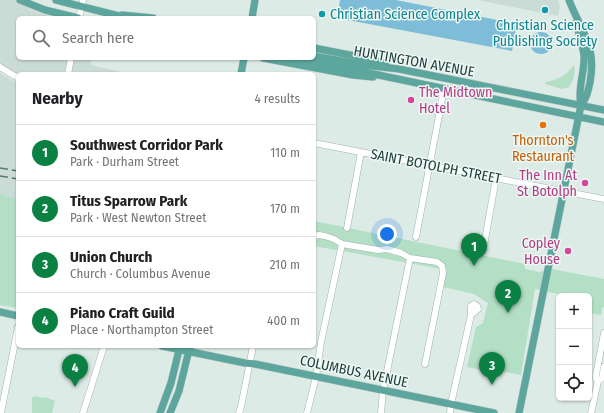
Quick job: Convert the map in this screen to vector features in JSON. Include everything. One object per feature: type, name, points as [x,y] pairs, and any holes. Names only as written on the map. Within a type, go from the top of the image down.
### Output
[{"type":"main road","points":[[20,0],[45,10],[70,16]]},
{"type":"main road","points":[[56,0],[83,4],[121,16]]},
{"type":"main road","points":[[252,16],[255,0]]},
{"type":"main road","points":[[519,413],[581,105],[588,95],[592,64],[590,46],[569,0]]},
{"type":"main road","points":[[114,14],[134,16]]},
{"type":"main road","points":[[316,48],[372,60],[399,69]]},
{"type":"main road","name":"HUNTINGTON AVENUE","points":[[316,56],[399,69],[604,110]]},
{"type":"main road","points":[[241,72],[244,60]]},
{"type":"main road","points":[[273,60],[353,75],[385,77]]},
{"type":"main road","name":"HUNTINGTON AVENUE","points":[[307,60],[604,122]]},
{"type":"main road","points":[[0,312],[16,316]]},
{"type":"main road","points":[[160,413],[172,383],[180,348]]},
{"type":"main road","name":"COLUMBUS AVENUE","points":[[180,348],[494,413]]},
{"type":"main road","points":[[170,413],[180,391],[189,349]]},
{"type":"street","points":[[80,16],[83,4]]},
{"type":"street","points":[[68,72],[71,60]]},
{"type":"street","points":[[0,67],[16,77]]},
{"type":"street","points":[[416,237],[444,89]]},
{"type":"street","name":"SAINT BOTOLPH STREET","points":[[316,143],[604,199]]},
{"type":"street","points":[[347,228],[361,152]]},
{"type":"street","points":[[483,251],[496,178]]},
{"type":"street","points":[[316,236],[321,235],[333,238],[342,244],[379,251],[387,249],[401,253],[410,258],[437,262],[442,266],[443,269],[425,364]]},
{"type":"street","points":[[307,413],[316,377],[321,342],[342,244]]},
{"type":"street","points":[[380,413],[410,258]]},
{"type":"street","points":[[450,413],[471,314]]},
{"type":"street","points":[[598,382],[596,379],[596,373],[604,333]]},
{"type":"street","points":[[1,413],[16,337]]},
{"type":"street","points":[[84,413],[103,348]]},
{"type":"street","points":[[239,413],[242,407],[253,348]]},
{"type":"street","points":[[591,413],[598,382],[602,378],[604,367]]},
{"type":"shaded area","points":[[0,0],[20,0],[31,5],[29,9],[49,16],[16,16],[16,60],[92,60],[91,65],[121,72],[16,73],[4,66],[0,73]]},
{"type":"shaded area","name":"Christian Science Publishing Society","points":[[478,0],[558,0],[560,6],[558,16]]},
{"type":"shaded area","points":[[0,73],[16,83],[16,281],[0,305]]},
{"type":"green space","points":[[574,65],[574,77],[569,87],[562,89],[545,84],[545,82],[565,75]]},
{"type":"green space","points":[[0,194],[16,199],[16,308],[0,305]]},
{"type":"green space","points":[[316,221],[525,264],[525,269],[539,272],[552,269],[604,279],[604,307],[602,308],[601,315],[592,314],[592,293],[556,294],[535,289],[521,375],[491,369],[491,372],[467,367],[476,327],[483,323],[488,303],[474,294],[443,287],[447,270],[316,246]]},
{"type":"green space","points":[[34,396],[45,397],[55,401],[52,413],[32,413],[32,398]]},
{"type":"water","points":[[340,0],[396,0],[517,24],[512,51],[337,18]]},
{"type":"water","points":[[541,32],[545,33],[551,39],[551,47],[545,53],[541,54],[537,53],[531,47],[530,43],[531,39],[537,33]]},
{"type":"railway","points":[[0,168],[16,171]]},
{"type":"railway","points":[[0,176],[16,179]]},
{"type":"place","name":"Christian Science Publishing Society","points":[[545,10]]},
{"type":"place","name":"Christian Science Complex","points":[[322,14]]},
{"type":"place","name":"The Midtown Hotel","points":[[411,100]]},
{"type":"place","name":"Thornton's Restaurant","points":[[543,125]]},
{"type":"place","name":"The Inn At St Botolph","points":[[585,183]]},
{"type":"place","name":"Copley House","points":[[568,251]]},
{"type":"place","name":"Southwest Corridor Park","points":[[474,266]]},
{"type":"place","name":"Titus Sparrow Park","points":[[508,313]]},
{"type":"place","name":"Union Church","points":[[492,385]]},
{"type":"place","name":"Piano Craft Guild","points":[[75,387]]}]
